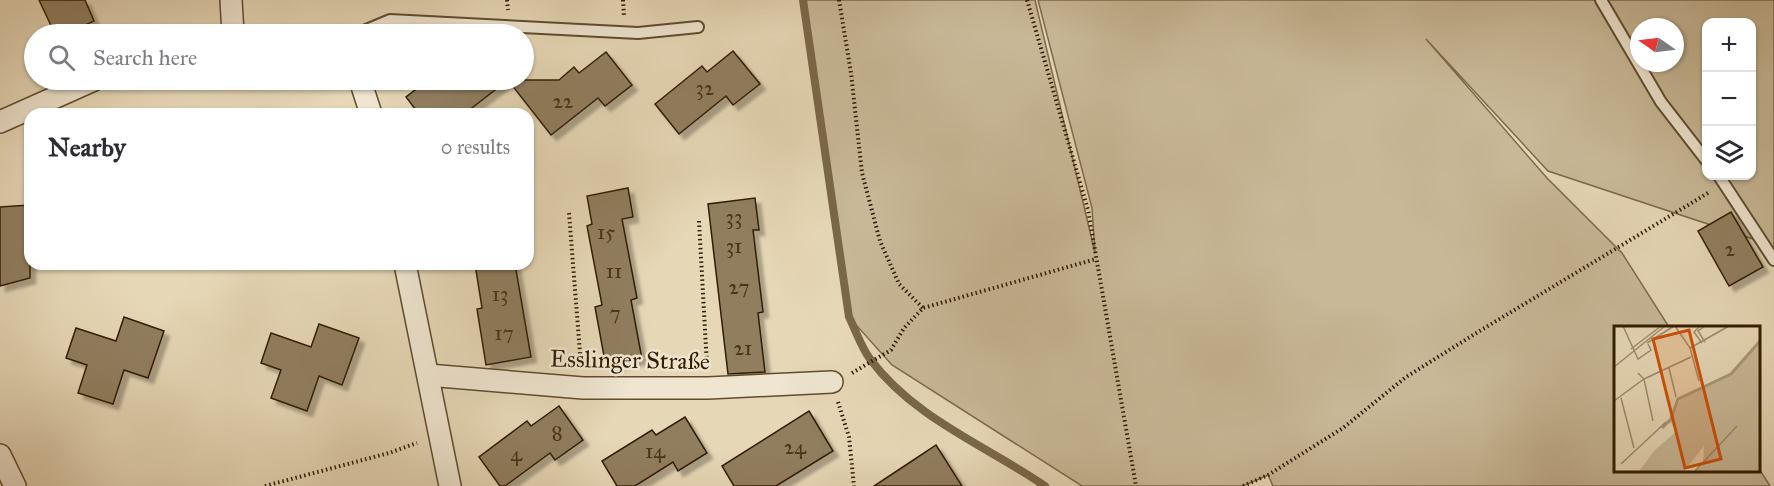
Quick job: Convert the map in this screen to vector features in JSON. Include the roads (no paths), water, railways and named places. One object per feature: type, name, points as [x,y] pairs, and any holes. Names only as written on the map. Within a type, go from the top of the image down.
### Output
[{"type":"street","points":[[231,0],[232,24]]},
{"type":"street","points":[[31,108],[72,90]]},
{"type":"street","points":[[363,90],[369,108]]},
{"type":"street","points":[[0,122],[24,111]]},
{"type":"street","points":[[406,270],[450,486]]},
{"type":"street","name":"Esslinger Straße","points":[[428,375],[583,388],[708,388],[832,382]]},
{"type":"street","points":[[0,456],[15,486]]},
{"type":"lane","points":[[1601,0],[1661,102],[1702,154]]},
{"type":"lane","points":[[380,24],[390,20],[466,24]]},
{"type":"lane","points":[[534,28],[638,33],[698,27]]},
{"type":"lane","points":[[1722,180],[1774,260]]},
{"type":"waterway","points":[[803,0],[849,317],[861,344],[870,359],[888,380],[929,415],[1045,486]]}]
